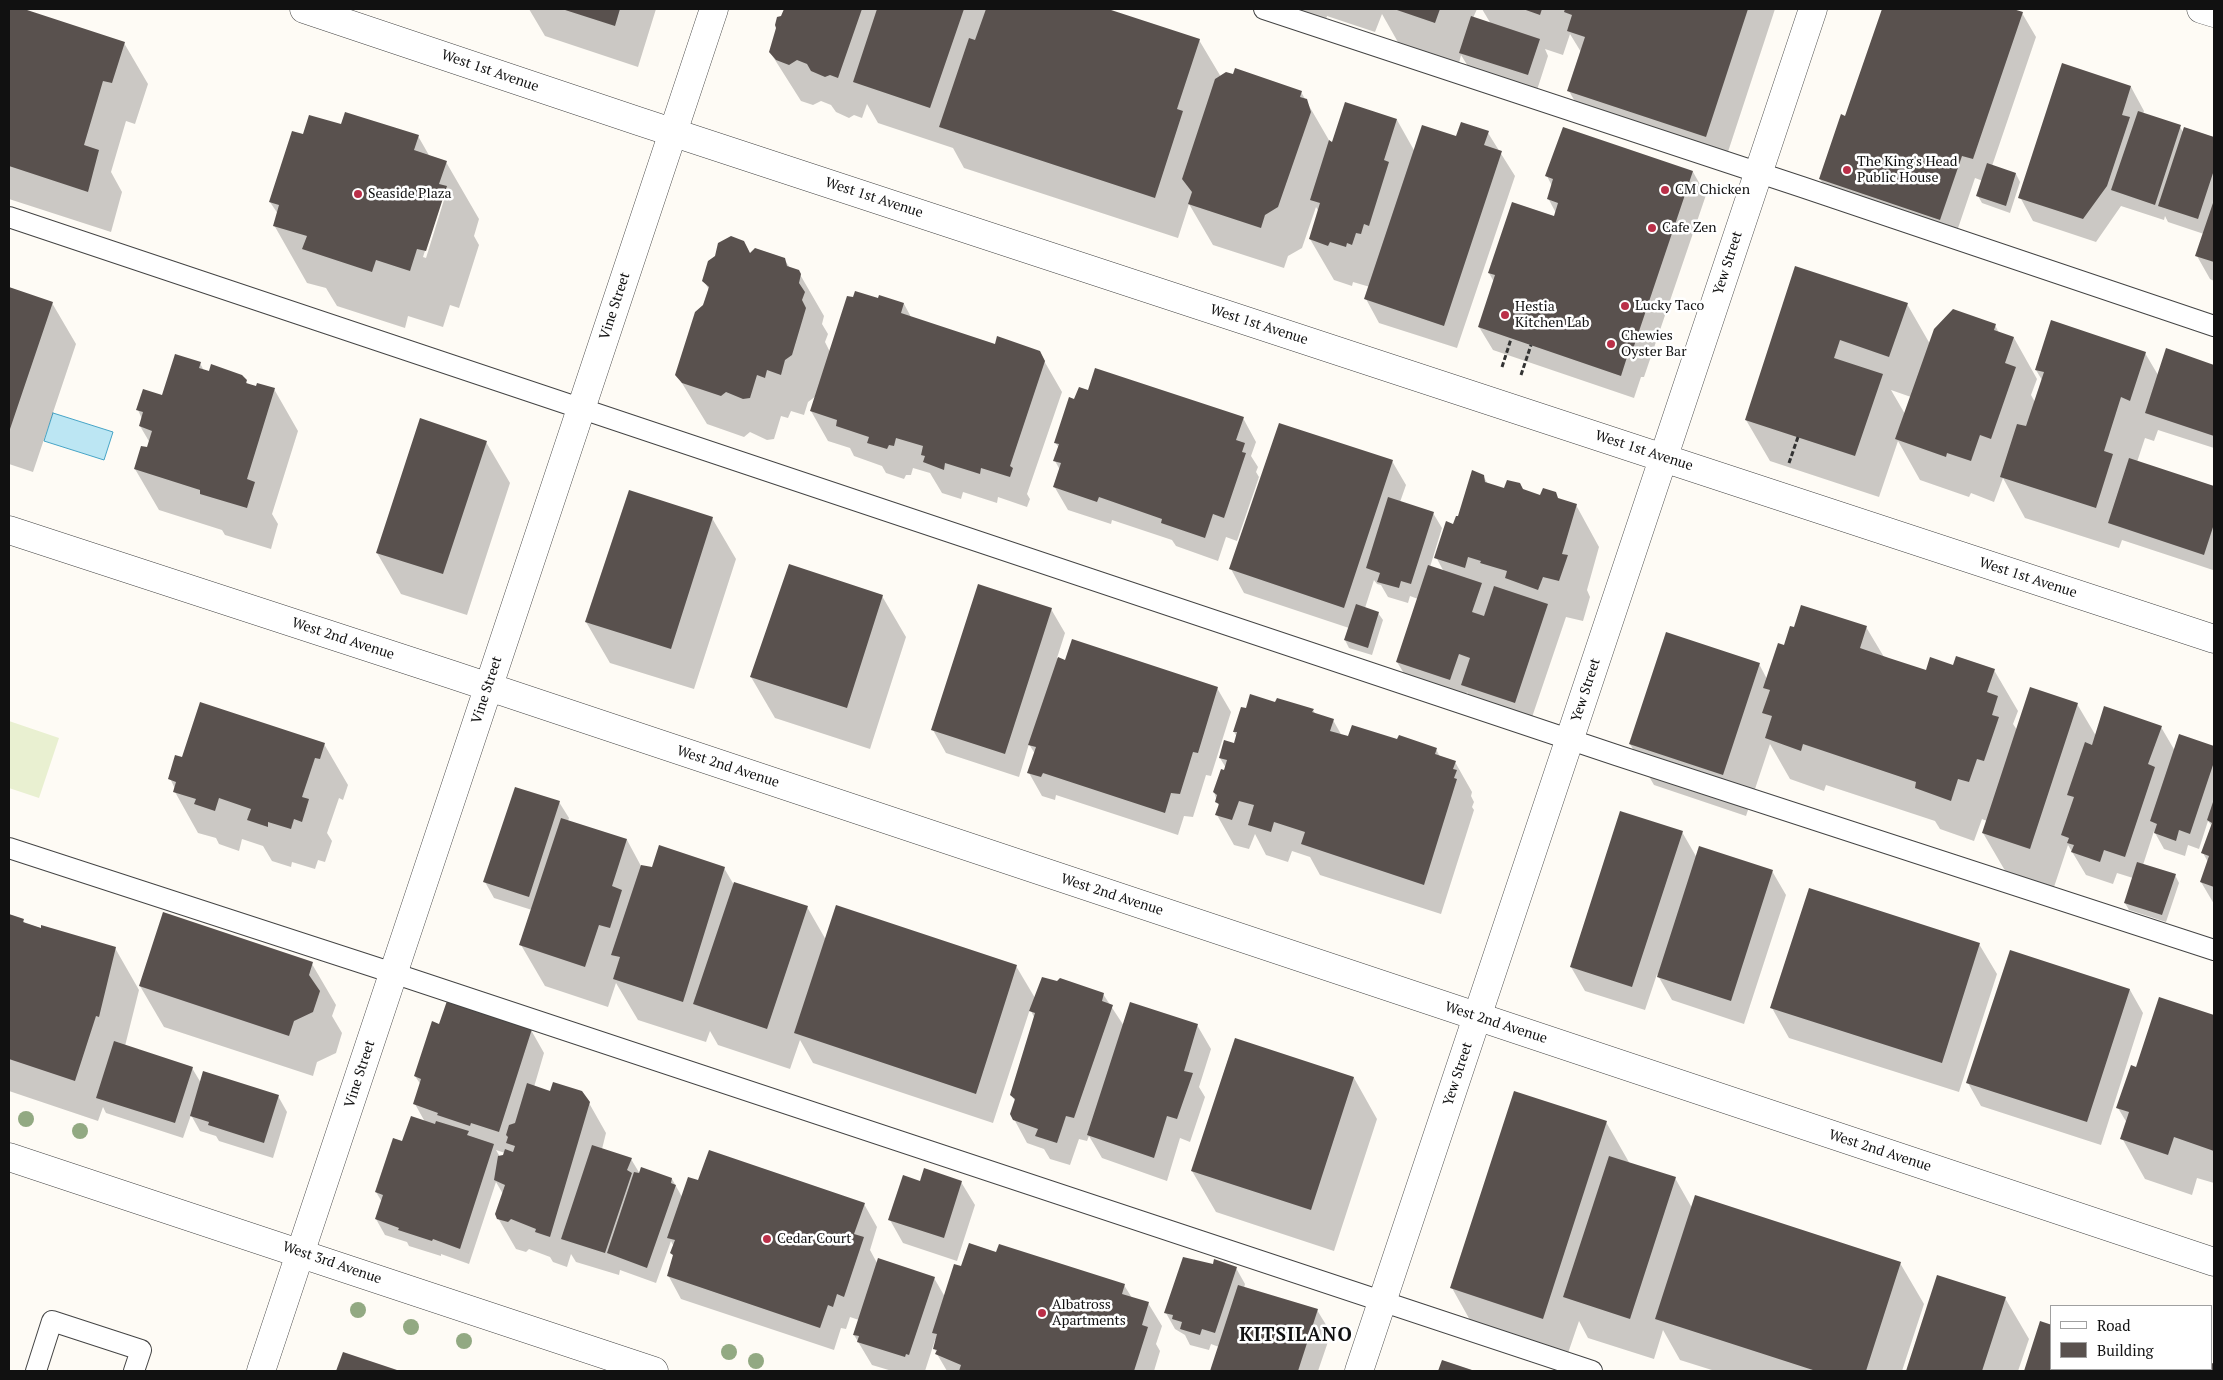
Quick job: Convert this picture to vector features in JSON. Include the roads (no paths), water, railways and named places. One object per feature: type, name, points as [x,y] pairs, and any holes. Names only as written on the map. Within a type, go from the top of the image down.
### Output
[{"type":"street","name":"West 1st Avenue","points":[[304,9],[2214,640]]},
{"type":"street","name":"Vine Street","points":[[261,1371],[714,9]]},
{"type":"street","name":"Yew Street","points":[[1359,1371],[1813,9]]},
{"type":"street","points":[[2201,9],[2214,13]]},
{"type":"street","name":"West 2nd Avenue","points":[[9,530],[488,687],[2214,1262]]},
{"type":"street","name":"West 3rd Avenue","points":[[9,1157],[654,1371]]},
{"type":"lane","points":[[1264,9],[1758,172],[2214,326]]},
{"type":"lane","points":[[9,217],[1570,738],[2214,950]]},
{"type":"lane","points":[[9,848],[393,973],[1592,1371]]},
{"type":"lane","points":[[36,1371],[52,1321],[141,1350],[134,1371]]},
{"type":"water","points":[[53,413],[113,432],[104,460],[44,441]]},
{"type":"place","name":"The King's Head Public House","points":[[1847,170]]},
{"type":"place","name":"CM Chicken","points":[[1665,190]]},
{"type":"place","name":"Seaside Plaza","points":[[358,194]]},
{"type":"place","name":"Cafe Zen","points":[[1652,228]]},
{"type":"place","name":"Lucky Taco","points":[[1625,306]]},
{"type":"place","name":"Hestia Kitchen Lab","points":[[1505,315]]},
{"type":"place","name":"Chewies Oyster Bar","points":[[1611,344]]},
{"type":"place","name":"Cedar Court","points":[[767,1239]]},
{"type":"place","name":"Albatross Apartments","points":[[1042,1313]]},
{"type":"district","name":"KITSILANO","points":[[1296,1336]]}]
